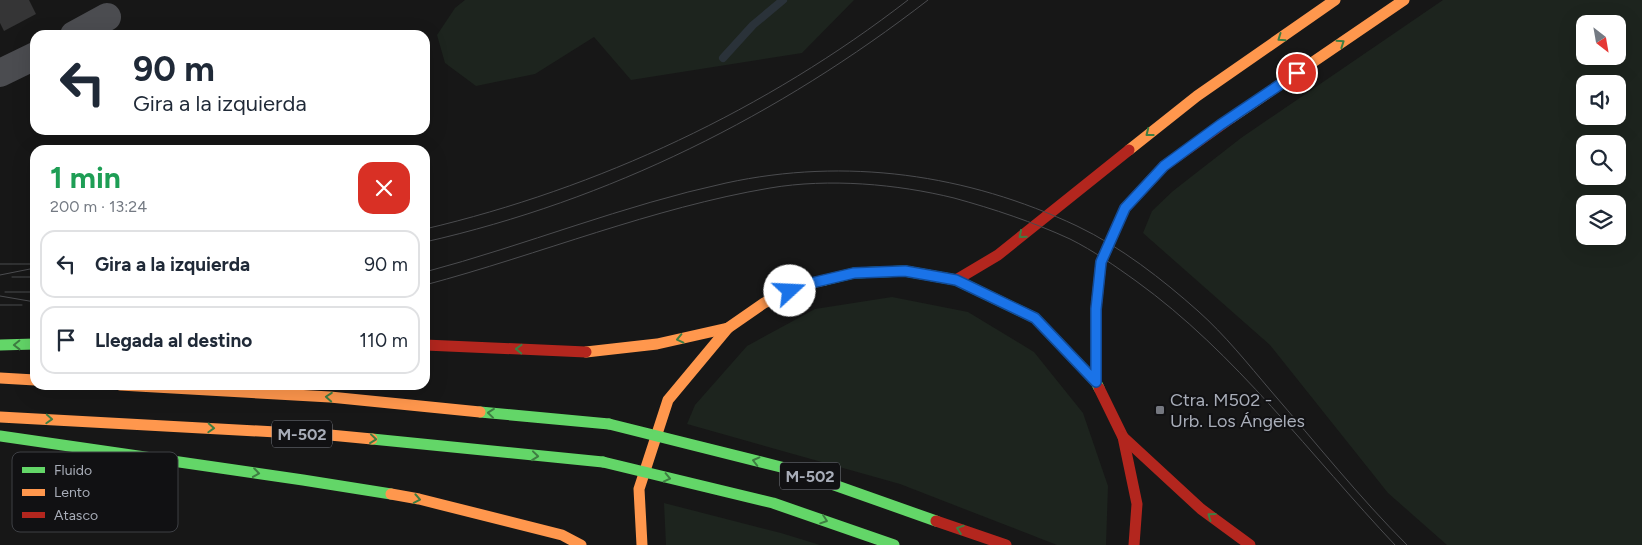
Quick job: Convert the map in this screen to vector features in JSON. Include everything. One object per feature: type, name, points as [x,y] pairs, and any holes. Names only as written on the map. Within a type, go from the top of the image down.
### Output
[{"type":"main road","points":[[956,280],[998,255],[1073,193],[1197,96],[1335,0]]},
{"type":"main road","points":[[1096,382],[1096,309],[1101,262],[1125,208],[1164,166],[1220,125],[1404,0]]},
{"type":"main road","points":[[642,545],[639,489],[668,400],[728,328],[764,303],[803,285],[854,273],[905,271],[956,280],[1035,318],[1096,382],[1124,437],[1137,504],[1134,545]]},
{"type":"main road","points":[[430,345],[591,352],[657,344],[728,328]]},
{"type":"main road","points":[[0,345],[30,344]]},
{"type":"main road","points":[[0,378],[30,380]]},
{"type":"main road","name":"M-502","points":[[208,390],[330,397],[609,424],[789,469],[1006,545]]},
{"type":"main road","name":"M-502","points":[[0,417],[330,435],[603,462],[773,503],[894,545]]},
{"type":"main road","points":[[0,436],[110,452]]},
{"type":"main road","points":[[1124,437],[1201,509],[1250,545]]},
{"type":"main road","points":[[178,462],[419,499],[562,535],[581,545]]},
{"type":"street","points":[[83,30],[107,16]]},
{"type":"street","points":[[0,73],[30,58]]},
{"type":"shaded area","points":[[465,0],[854,0],[802,53],[631,80],[594,37],[535,74],[476,86],[445,63],[437,35],[455,8]]},
{"type":"shaded area","points":[[1443,0],[1642,0],[1642,545],[1447,545],[1388,493],[1270,345],[1143,233],[1152,211],[1173,191],[1241,138]]},
{"type":"shaded area","points":[[892,297],[968,312],[1034,352],[1083,413],[1108,486],[1106,545],[1057,545],[900,484],[687,424],[695,405],[747,346],[815,309]]},
{"type":"shaded area","points":[[664,503],[781,533],[820,545],[666,545]]},
{"type":"building","points":[[0,0],[29,0],[36,14],[4,31],[0,23]]},
{"type":"waterway","points":[[723,58],[753,25],[783,0]]},
{"type":"tram line","points":[[430,228],[490,212],[554,191],[617,168],[678,140],[739,110],[797,76],[854,40],[908,0]]},
{"type":"tram line","points":[[430,241],[494,224],[561,203],[626,178],[690,149],[812,81],[871,42],[928,0]]},
{"type":"tram line","points":[[430,271],[650,202],[726,183],[771,175],[816,171],[861,171],[905,175],[993,194],[1035,208],[1093,234],[1140,264],[1184,299],[1227,340],[1355,489],[1407,545]]},
{"type":"tram line","points":[[430,284],[640,219],[683,207],[770,188],[816,183],[863,184],[910,189],[954,198],[1013,216],[1070,239],[1112,264],[1172,309],[1240,373],[1395,545]]},
{"type":"tram line","points":[[0,264],[30,264]]},
{"type":"tram line","points":[[0,275],[30,269]]},
{"type":"tram line","points":[[12,277],[30,277]]},
{"type":"tram line","points":[[5,292],[30,292]]},
{"type":"tram line","points":[[0,296],[30,301]]},
{"type":"tram line","points":[[0,305],[22,305]]},
{"type":"traffic: fast","points":[[825,280],[854,273],[905,271],[956,280],[1035,318],[1096,382],[1099,388]]},
{"type":"traffic: fast","points":[[0,345],[30,344]]},
{"type":"traffic: fast","points":[[480,412],[609,424]]},
{"type":"traffic: fast","points":[[609,424],[789,469],[936,521]]},
{"type":"traffic: fast","points":[[0,436],[110,452]]},
{"type":"traffic: fast","points":[[372,439],[603,462]]},
{"type":"traffic: fast","points":[[178,462],[391,494]]},
{"type":"traffic: fast","points":[[603,462],[773,503],[894,545]]},
{"type":"traffic: slow","points":[[1129,150],[1197,96],[1335,0]]},
{"type":"traffic: slow","points":[[1231,118],[1404,0]]},
{"type":"traffic: slow","points":[[642,545],[639,489],[668,400],[728,328],[764,303],[803,285],[825,280]]},
{"type":"traffic: slow","points":[[586,352],[657,344],[728,328]]},
{"type":"traffic: slow","points":[[0,378],[30,380]]},
{"type":"traffic: slow","points":[[208,390],[330,397],[480,412]]},
{"type":"traffic: slow","points":[[0,417],[330,435],[372,439]]},
{"type":"traffic: slow","points":[[391,494],[419,499],[562,535],[581,545]]},
{"type":"traffic: jam","points":[[1096,382],[1096,309],[1101,262],[1125,208],[1164,166],[1231,118]]},
{"type":"traffic: jam","points":[[956,280],[998,255],[1129,150]]},
{"type":"traffic: jam","points":[[430,345],[586,352]]},
{"type":"traffic: jam","points":[[1099,388],[1123,437],[1137,504],[1134,545]]},
{"type":"traffic: jam","points":[[1123,437],[1201,509],[1250,545]]},
{"type":"traffic: jam","points":[[936,521],[1006,545]]},
{"type":"place","name":"Ctra. M502 - Urb. Los Ángeles","points":[[1160,410]]},
{"type":"route","points":[[790,291],[803,285],[854,273],[905,271],[956,280],[1035,318],[1096,382],[1096,309],[1101,262],[1125,208],[1164,166],[1220,125],[1297,73]]}]
